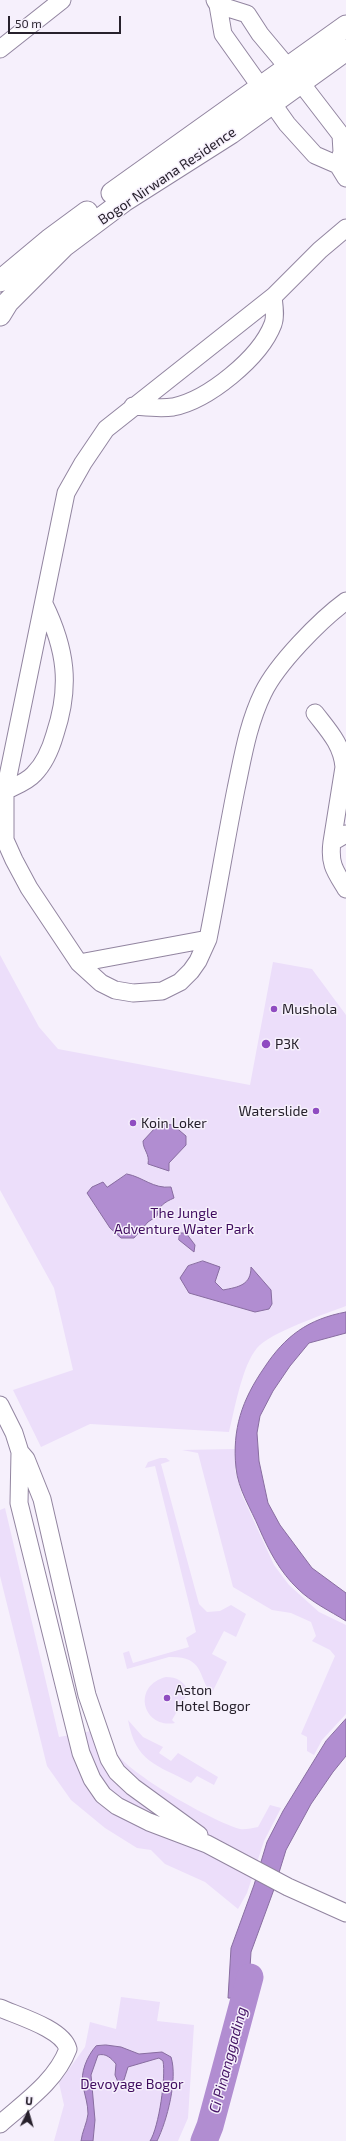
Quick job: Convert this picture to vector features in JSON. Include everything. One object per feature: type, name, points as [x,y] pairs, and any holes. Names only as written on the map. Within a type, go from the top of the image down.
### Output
[{"type":"street","points":[[1,47],[62,0]]},
{"type":"street","points":[[217,3],[247,14],[260,34],[295,76],[340,135],[342,172]]},
{"type":"street","points":[[217,3],[224,34],[287,124],[315,155],[342,172]]},
{"type":"street","name":"Bogor Nirwana Residence","points":[[295,76],[346,26]]},
{"type":"street","name":"Bogor Nirwana Residence","points":[[0,281],[49,240],[295,76],[346,50]]},
{"type":"street","name":"Bogor Nirwana Residence","points":[[0,315],[8,302],[64,246],[124,201],[231,133],[267,95]]},
{"type":"street","points":[[346,228],[320,250],[273,297],[133,406],[106,429],[83,463],[66,493],[6,791],[5,840],[29,888],[79,963],[101,983],[115,990],[133,993],[162,992],[180,982],[198,961],[208,939],[242,756],[252,720],[264,692],[275,672],[328,614],[346,601]]},
{"type":"street","points":[[133,406],[172,407],[187,403],[211,391],[223,382],[252,355],[270,330],[274,319],[273,297]]},
{"type":"street","points":[[6,791],[33,775],[43,763],[51,746],[62,712],[65,686],[61,647],[56,629],[44,604]]},
{"type":"street","points":[[315,713],[339,746],[343,754],[345,769],[339,838],[331,864],[346,889]]},
{"type":"street","points":[[79,963],[208,939]]},
{"type":"street","points":[[0,1405],[14,1432],[20,1452],[19,1503],[81,1753],[86,1768],[103,1795],[117,1806],[149,1822],[207,1844],[288,1887],[346,1913]]},
{"type":"street","points":[[20,1452],[26,1459],[42,1499],[87,1695],[109,1759],[117,1772],[133,1787],[200,1836],[207,1844]]},
{"type":"street","points":[[0,2008],[48,2029],[64,2040],[68,2049],[61,2064],[42,2087],[0,2124]]},
{"type":"green space","name":"The Jungle Adventure Water Park","points":[[0,955],[39,1027],[58,1049],[250,1085],[273,962],[312,969],[346,1015],[346,1306],[285,1330],[263,1342],[257,1348],[247,1365],[243,1376],[229,1432],[90,1424],[41,1447],[13,1390],[73,1370],[54,1288],[0,1190]]},
{"type":"green space","points":[[235,1449],[235,1470],[242,1495],[274,1565],[289,1585],[319,1612],[346,1625],[346,1714],[322,1740],[314,1755],[307,1751],[307,1737],[301,1734],[335,1656],[330,1650],[312,1641],[316,1636],[311,1622],[291,1613],[272,1610],[233,1587],[198,1453],[182,1450]]},
{"type":"green space","points":[[160,1458],[166,1458],[170,1461],[161,1464],[199,1604],[207,1612],[220,1611],[231,1605],[246,1614],[236,1637],[224,1631],[212,1654],[227,1662],[211,1695],[198,1668],[194,1663],[188,1660],[180,1657],[169,1657],[127,1669],[123,1653],[129,1651],[133,1663],[189,1647],[186,1638],[196,1632],[155,1466],[145,1468],[148,1462]]},
{"type":"green space","points":[[5,1508],[59,1737],[108,1728],[115,1751],[123,1761],[136,1772],[192,1807],[228,1825],[240,1829],[258,1827],[270,1805],[281,1808],[264,1841],[247,1893],[238,1909],[205,1882],[165,1864],[151,1850],[137,1848],[105,1828],[71,1800],[47,1766],[0,1576],[0,1510]]},
{"type":"green space","points":[[166,1677],[179,1680],[189,1691],[172,1720],[175,1723],[164,1723],[155,1720],[145,1706],[145,1697],[148,1689],[155,1682]]},
{"type":"green space","points":[[128,1720],[143,1737],[163,1747],[159,1753],[171,1761],[178,1753],[218,1777],[214,1785],[197,1776],[191,1783],[149,1760],[142,1754],[136,1745]]},
{"type":"green space","name":"Devoyage Bogor","points":[[121,1997],[160,2002],[157,2021],[194,2025],[188,2118],[178,2141],[54,2141],[64,2105],[59,2083],[85,2047],[90,2022],[116,2029]]},
{"type":"shaded area","points":[[163,1124],[173,1125],[186,1136],[186,1145],[169,1163],[169,1171],[148,1164],[148,1157],[143,1144],[143,1141],[155,1128]]},
{"type":"shaded area","points":[[127,1174],[153,1185],[171,1187],[174,1198],[162,1205],[157,1216],[148,1222],[134,1238],[121,1238],[110,1228],[87,1193],[92,1187],[103,1182],[107,1187]]},
{"type":"shaded area","points":[[180,1233],[186,1233],[195,1245],[194,1252],[179,1240]]},
{"type":"shaded area","points":[[203,1261],[220,1267],[215,1282],[223,1290],[234,1288],[243,1284],[249,1278],[251,1267],[271,1290],[272,1304],[269,1309],[255,1312],[189,1293],[180,1278],[188,1266]]},
{"type":"shaded area","points":[[346,1312],[346,1333],[309,1343],[290,1366],[273,1391],[260,1416],[257,1433],[259,1461],[268,1503],[280,1525],[312,1568],[346,1593],[346,1621],[303,1594],[280,1568],[267,1545],[239,1484],[235,1454],[237,1428],[244,1403],[256,1380],[272,1357],[289,1338],[309,1324],[332,1315]]},
{"type":"shaded area","points":[[346,1719],[346,1756],[311,1804],[286,1850],[273,1892],[251,1952],[248,1999],[228,1998],[231,1948],[254,1885],[267,1842],[283,1811],[326,1741]]},
{"type":"shaded area","points":[[106,2045],[121,2047],[139,2054],[162,2052],[171,2057],[173,2077],[170,2100],[168,2111],[157,2141],[150,2141],[156,2125],[161,2102],[164,2078],[163,2061],[159,2058],[128,2067],[124,2080],[118,2082],[115,2075],[116,2064],[108,2056],[98,2055],[91,2075],[95,2120],[93,2141],[81,2141],[88,2114],[82,2081],[83,2070],[87,2060],[96,2046]]},
{"type":"waterway","name":"Ci Pinanggading","points":[[204,2141],[210,2126],[250,1977]]},
{"type":"place","name":"Mushola","points":[[274,1009]]},
{"type":"place","name":"P3K","points":[[266,1044]]},
{"type":"place","name":"Waterslide","points":[[316,1111]]},
{"type":"place","name":"Koin Loker","points":[[133,1123]]},
{"type":"place","name":"Aston Hotel Bogor","points":[[167,1698]]}]
